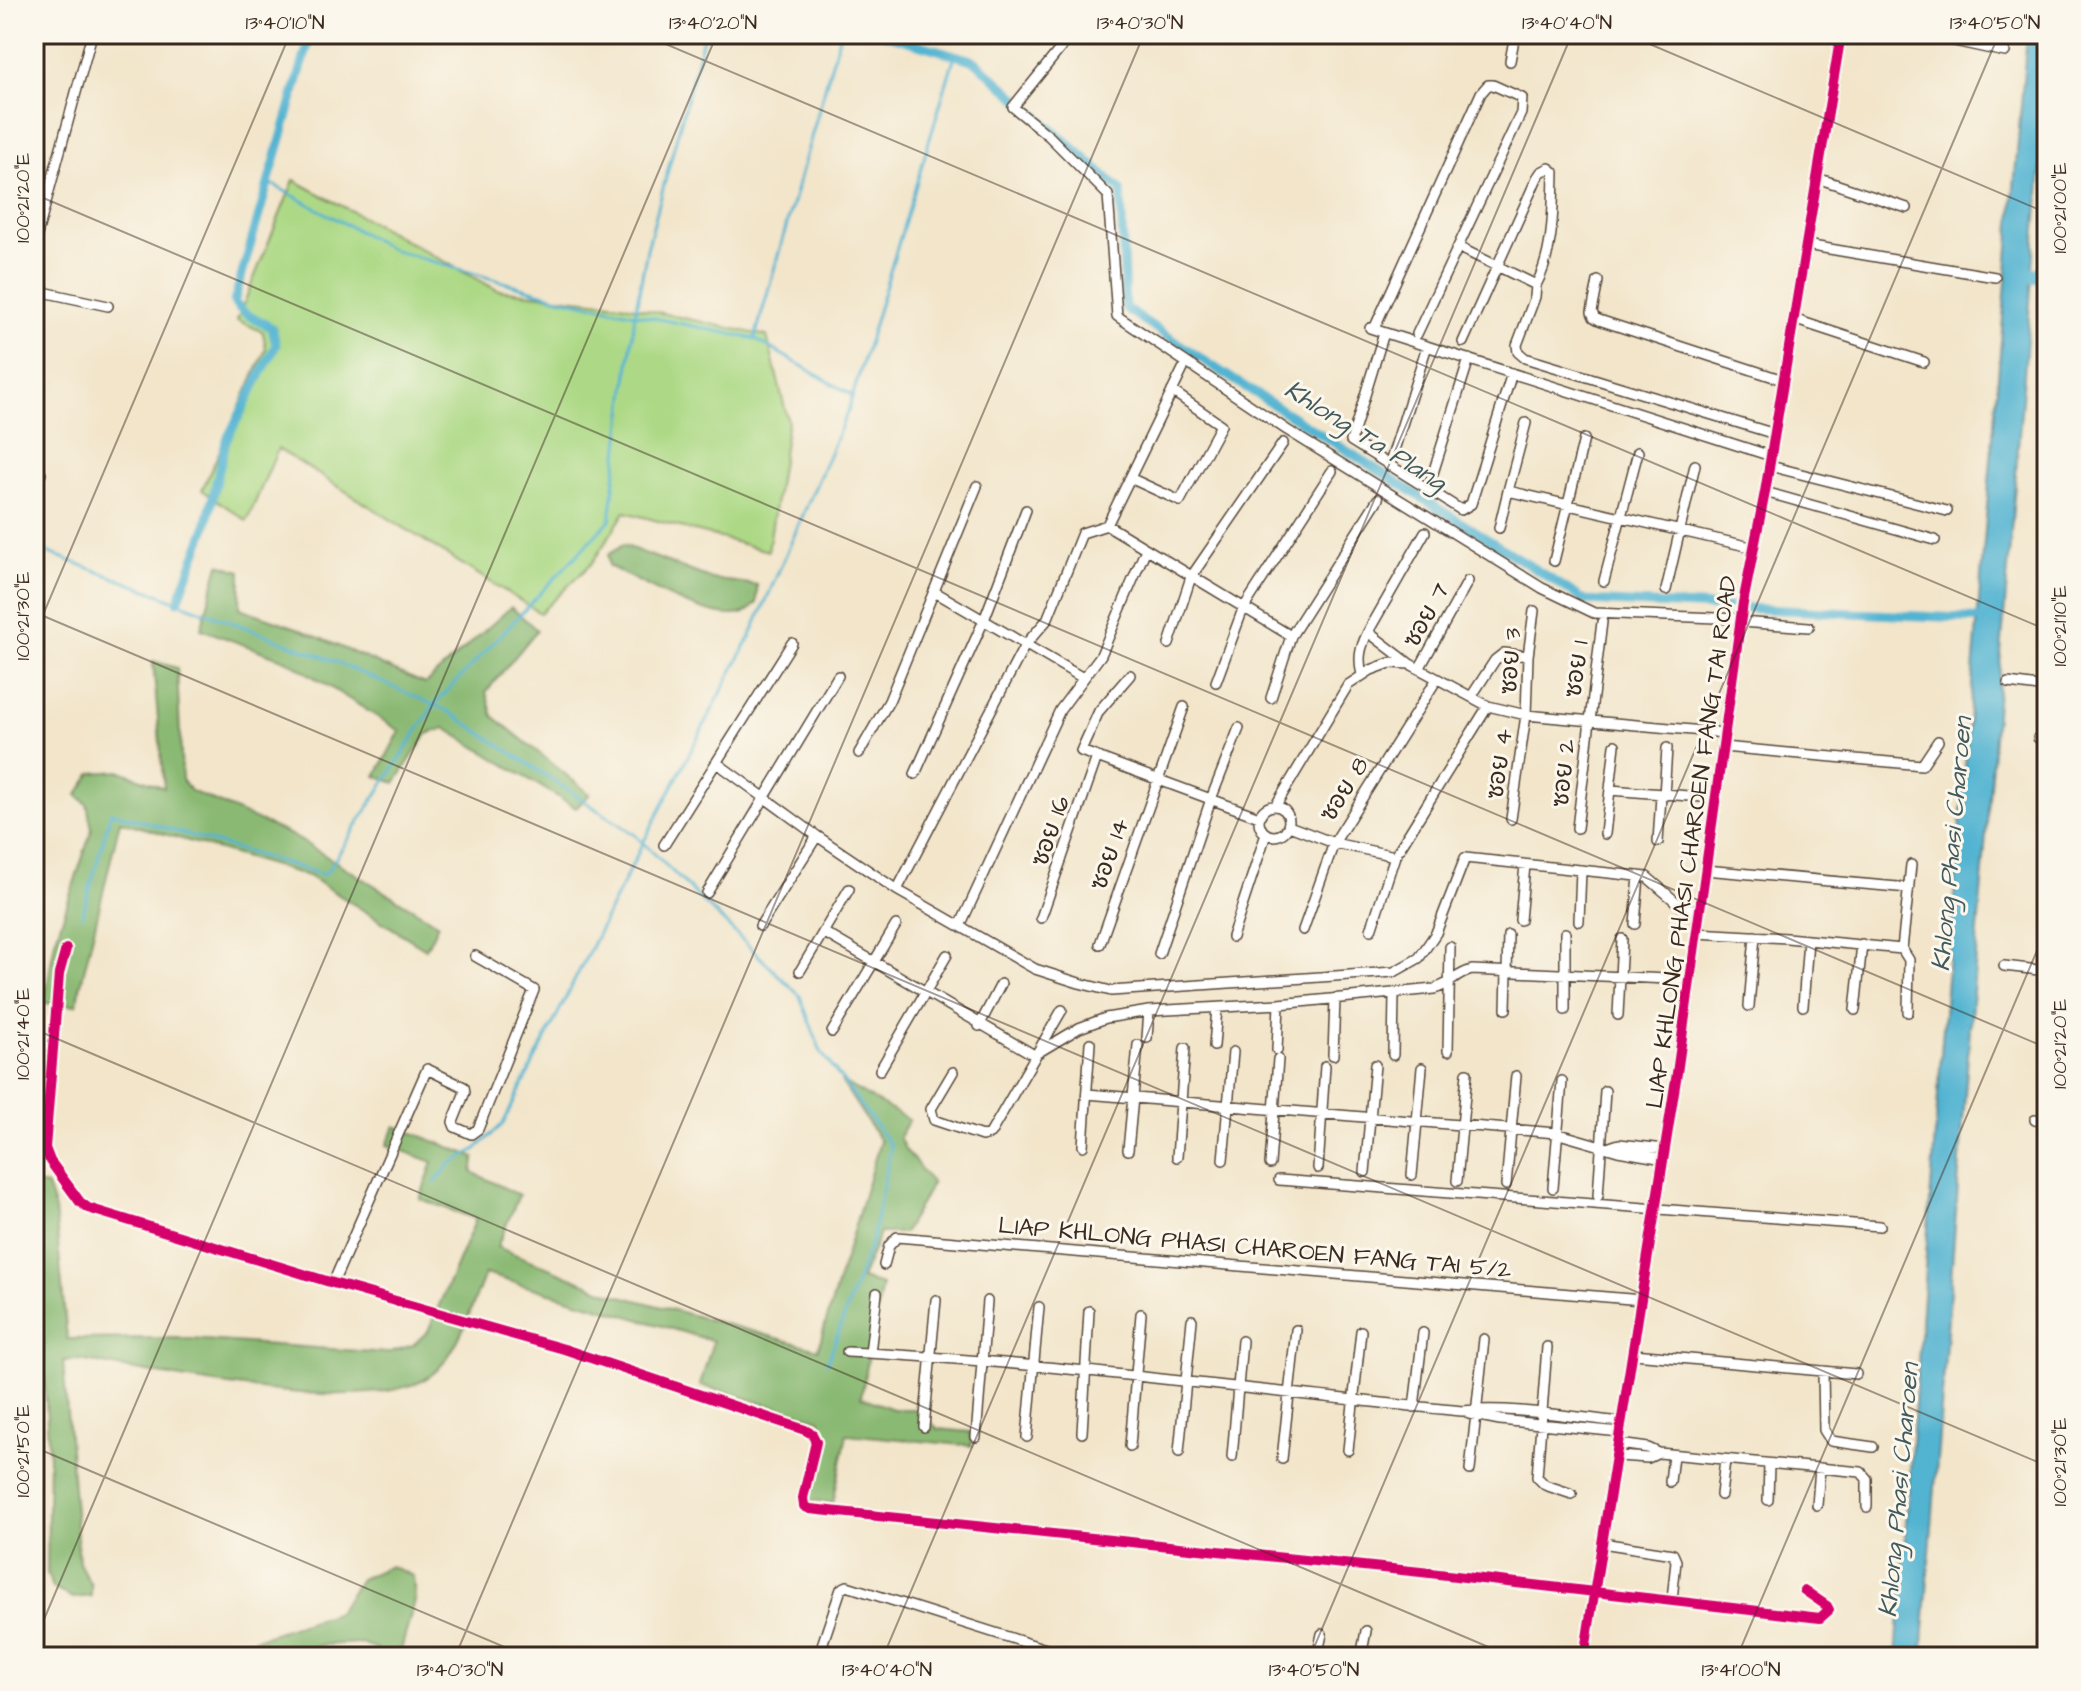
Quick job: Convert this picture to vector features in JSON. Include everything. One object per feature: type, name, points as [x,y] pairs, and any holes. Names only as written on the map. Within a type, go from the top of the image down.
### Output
[{"type":"street","points":[[34,45],[37,34]]},
{"type":"street","points":[[34,246],[92,34]]},
{"type":"street","points":[[1072,34],[1016,101],[1014,108],[1049,136],[1108,195],[1117,316],[1287,430],[1542,588],[1579,607],[1605,615],[1741,619],[1809,627]]},
{"type":"street","points":[[1510,61],[1515,34]]},
{"type":"street","name":"LIAP KHLONG PHASI CHAROEN FANG TAI ROAD","points":[[1584,1657],[1657,1210],[1743,603],[1775,434],[1841,34]]},
{"type":"street","points":[[1922,34],[2005,52]]},
{"type":"street","points":[[1417,334],[1523,105],[1518,95],[1493,85],[1488,85],[1481,93],[1376,330],[1351,437],[1353,444],[1461,510],[1471,504],[1512,373]]},
{"type":"street","points":[[1463,342],[1537,178],[1546,169],[1552,169],[1549,246],[1517,345],[1518,352],[1525,358],[1775,434]]},
{"type":"street","points":[[1817,178],[1907,208]]},
{"type":"street","points":[[1806,245],[1995,277]]},
{"type":"street","points":[[1458,247],[1536,285]]},
{"type":"street","points":[[1598,281],[1592,312],[1599,320],[1783,380]]},
{"type":"street","points":[[34,290],[108,306]]},
{"type":"street","points":[[1793,319],[1924,362]]},
{"type":"street","points":[[1376,330],[1770,461],[1947,511]]},
{"type":"street","points":[[1389,466],[1427,346]]},
{"type":"street","points":[[1428,489],[1469,359]]},
{"type":"street","points":[[897,890],[1025,645],[1047,620],[1082,533],[1107,525],[1183,369]]},
{"type":"street","points":[[1130,478],[1180,501],[1221,425],[1172,391]]},
{"type":"street","points":[[1499,528],[1526,423]]},
{"type":"street","points":[[1554,561],[1584,439]]},
{"type":"street","points":[[1169,644],[1191,577],[1283,443]]},
{"type":"street","points":[[1604,581],[1638,452]]},
{"type":"street","points":[[1666,590],[1695,465]]},
{"type":"street","points":[[1216,682],[1243,609],[1332,471]]},
{"type":"street","points":[[859,753],[889,701],[977,486]]},
{"type":"street","points":[[1508,491],[1755,548]]},
{"type":"street","points":[[1765,492],[1935,540]]},
{"type":"street","points":[[1271,698],[1291,636],[1378,499]]},
{"type":"street","points":[[915,774],[984,620],[1026,510]]},
{"type":"street","points":[[1107,525],[1291,636]]},
{"type":"street","points":[[1362,675],[1359,660],[1361,646],[1425,532]]},
{"type":"street","points":[[960,926],[1060,710],[1101,655],[1146,549]]},
{"type":"street","name":"ซอย 7","points":[[1414,666],[1468,581]]},
{"type":"street","points":[[935,592],[1083,678]]},
{"type":"street","name":"ซอย 3","points":[[1526,715],[1528,656],[1534,611]]},
{"type":"street","name":"ซอย 1","points":[[1589,721],[1602,622]]},
{"type":"street","points":[[1368,632],[1414,666],[1488,706],[1526,715],[1725,733]]},
{"type":"street","points":[[664,845],[792,643]]},
{"type":"street","points":[[1471,697],[1495,660],[1504,653],[1528,656]]},
{"type":"street","points":[[1276,805],[1348,685],[1390,663],[1414,666]]},
{"type":"street","points":[[1130,675],[1099,711],[1081,751],[1259,817]]},
{"type":"street","points":[[707,893],[838,676]]},
{"type":"street","name":"ซอย 8","points":[[1303,930],[1334,843],[1437,679]]},
{"type":"street","points":[[2008,683],[2047,688]]},
{"type":"street","points":[[1371,930],[1395,856],[1488,706]]},
{"type":"street","name":"ซอย 14","points":[[1100,944],[1184,707]]},
{"type":"street","name":"ซอย 4","points":[[1511,819],[1526,715]]},
{"type":"street","name":"ซอย 2","points":[[1577,828],[1589,721]]},
{"type":"street","points":[[1159,954],[1211,799],[1239,728]]},
{"type":"street","points":[[1723,747],[1922,765],[1938,741]]},
{"type":"street","points":[[1605,834],[1615,745]]},
{"type":"street","points":[[1658,842],[1665,796],[1667,748]]},
{"type":"street","name":"ซอย 16","points":[[1041,918],[1097,757]]},
{"type":"street","points":[[717,763],[897,890],[1035,969],[1111,991],[1394,972],[1419,958],[1436,933],[1465,858],[1647,877],[1682,907],[1699,910]]},
{"type":"street","points":[[1610,790],[1665,796],[1676,793],[1715,800]]},
{"type":"street","points":[[1276,805],[1286,810],[1289,826],[1277,836],[1266,834],[1261,829],[1259,817],[1267,807],[1276,805]]},
{"type":"street","points":[[1289,826],[1334,843],[1395,856]]},
{"type":"street","points":[[1232,937],[1266,834]]},
{"type":"street","points":[[760,926],[817,836]]},
{"type":"street","points":[[1520,920],[1525,865]]},
{"type":"street","points":[[1908,1012],[1909,960],[1902,949],[1911,865]]},
{"type":"street","points":[[1579,921],[1581,870]]},
{"type":"street","points":[[1705,870],[1909,888]]},
{"type":"street","points":[[1635,924],[1639,876]]},
{"type":"street","points":[[800,971],[849,889]]},
{"type":"street","points":[[832,1032],[896,925]]},
{"type":"street","points":[[823,932],[979,1026],[1034,1055]]},
{"type":"street","points":[[1565,933],[1565,1010]]},
{"type":"street","points":[[1696,933],[1902,949]]},
{"type":"street","points":[[1506,1009],[1508,935]]},
{"type":"street","points":[[1749,1006],[1755,936]]},
{"type":"street","points":[[1618,1015],[1622,939]]},
{"type":"street","points":[[1803,1006],[1808,940]]},
{"type":"street","points":[[1855,1010],[1862,944]]},
{"type":"street","points":[[1448,1051],[1450,947]]},
{"type":"street","points":[[66,949],[59,974],[45,1148],[50,1161],[80,1202],[88,1208],[333,1283],[564,1349],[805,1430],[812,1434],[816,1442],[803,1498],[804,1506],[810,1509],[1596,1591],[1820,1618],[1824,1616],[1829,1610],[1827,1606],[1804,1590]]},
{"type":"street","points":[[880,1070],[947,955]]},
{"type":"street","points":[[333,1283],[427,1069],[464,1087],[465,1092],[453,1122],[455,1127],[471,1134],[478,1129],[534,990],[475,956]]},
{"type":"street","points":[[2004,966],[2047,971]]},
{"type":"street","points":[[1034,1055],[1079,1028],[1106,1018],[1149,1011],[1394,994],[1448,985],[1458,974],[1472,970],[1690,980]]},
{"type":"street","points":[[979,1026],[1001,984]]},
{"type":"street","points":[[1393,1055],[1394,994]]},
{"type":"street","points":[[1333,1055],[1335,999]]},
{"type":"street","points":[[1270,1164],[1279,1004]]},
{"type":"street","points":[[1214,1046],[1217,1008]]},
{"type":"street","points":[[953,1072],[931,1109],[931,1115],[934,1120],[982,1136],[990,1134],[1062,1010]]},
{"type":"street","points":[[1128,1150],[1149,1011]]},
{"type":"street","points":[[1083,1146],[1090,1043]]},
{"type":"street","points":[[1177,1157],[1185,1048]]},
{"type":"street","points":[[1223,1160],[1233,1052]]},
{"type":"street","points":[[1365,1172],[1375,1065]]},
{"type":"street","points":[[1318,1168],[1325,1066]]},
{"type":"street","points":[[1412,1175],[1422,1068]]},
{"type":"street","points":[[1457,1181],[1467,1073]]},
{"type":"street","points":[[1506,1185],[1516,1076]]},
{"type":"street","points":[[1553,1188],[1562,1081]]},
{"type":"street","points":[[1598,1196],[1605,1146],[1605,1091]]},
{"type":"street","points":[[1087,1094],[1556,1133],[1605,1146],[1619,1144],[1664,1154]]},
{"type":"street","points":[[2035,1120],[2047,1122]]},
{"type":"street","points":[[1279,1180],[1880,1226]]},
{"type":"street","name":"LIAP KHLONG PHASI CHAROEN FANG TAI 5/2","points":[[884,1265],[889,1246],[897,1237],[1642,1300]]},
{"type":"street","points":[[870,1353],[877,1293]]},
{"type":"street","points":[[924,1427],[936,1300]]},
{"type":"street","points":[[976,1437],[987,1301]]},
{"type":"street","points":[[1027,1437],[1039,1307]]},
{"type":"street","points":[[1082,1433],[1089,1311]]},
{"type":"street","points":[[1130,1446],[1141,1314]]},
{"type":"street","points":[[1179,1452],[1192,1320]]},
{"type":"street","points":[[1282,1459],[1296,1330]]},
{"type":"street","points":[[1348,1450],[1361,1331]]},
{"type":"street","points":[[1414,1407],[1423,1333]]},
{"type":"street","points":[[1470,1470],[1484,1339]]},
{"type":"street","points":[[1232,1457],[1242,1341]]},
{"type":"street","points":[[1547,1347],[1537,1477],[1545,1485],[1572,1494]]},
{"type":"street","points":[[847,1352],[932,1356],[1186,1380],[1414,1407],[1542,1418],[1620,1438],[1659,1453],[1865,1474],[1867,1507]]},
{"type":"street","points":[[1634,1354],[1856,1374]]},
{"type":"street","points":[[1823,1371],[1826,1437],[1831,1441],[1873,1447]]},
{"type":"street","points":[[1670,1482],[1673,1455]]},
{"type":"street","points":[[1721,1495],[1725,1460]]},
{"type":"street","points":[[1768,1500],[1769,1464]]},
{"type":"street","points":[[1817,1505],[1820,1468]]},
{"type":"street","points":[[1602,1543],[1673,1554],[1676,1561],[1672,1600]]},
{"type":"street","points":[[852,1657],[820,1652],[841,1589],[847,1586],[1071,1657]]},
{"type":"street","points":[[1361,1657],[1366,1631]]},
{"type":"street","points":[[1317,1657],[1322,1634]]},
{"type":"green space","points":[[294,180],[497,290],[620,304],[767,336],[788,421],[768,551],[625,512],[592,563],[540,613],[278,449],[247,521],[202,490],[266,349],[263,332],[237,320]]},
{"type":"green space","points":[[623,545],[712,579],[757,585],[757,603],[743,613],[728,615],[674,599],[609,566],[608,555]]},
{"type":"green space","points":[[219,564],[241,571],[240,608],[297,628],[425,684],[511,607],[537,630],[486,692],[493,716],[590,794],[576,808],[445,728],[427,734],[395,783],[376,776],[400,731],[288,661],[201,629]]},
{"type":"green space","points":[[153,661],[177,668],[182,780],[191,791],[291,835],[438,924],[426,949],[308,876],[120,821],[76,1005],[44,1003],[55,941],[92,829],[87,804],[77,795],[92,773],[121,771],[164,788]]},
{"type":"green space","points":[[841,1081],[909,1120],[899,1137],[932,1183],[904,1233],[880,1233],[861,1279],[882,1285],[861,1397],[893,1409],[917,1409],[938,1429],[970,1432],[972,1446],[847,1434],[833,1503],[808,1500],[826,1432],[819,1419],[700,1385],[713,1341],[485,1274],[449,1356],[430,1376],[400,1388],[359,1394],[260,1389],[79,1360],[63,1361],[79,1563],[91,1585],[91,1596],[73,1598],[52,1588],[47,1572],[49,1458],[37,1240],[34,1236],[34,1184],[47,1186],[55,1210],[67,1339],[176,1338],[387,1353],[413,1345],[428,1331],[476,1219],[420,1199],[433,1162],[387,1145],[395,1126],[475,1157],[472,1172],[519,1195],[497,1247],[610,1293],[818,1349],[880,1141]]},
{"type":"green space","points":[[390,1566],[413,1576],[415,1601],[399,1657],[377,1657],[377,1649],[361,1643],[320,1645],[287,1657],[226,1657],[234,1646],[338,1612],[360,1579]]},
{"type":"water","points":[[2027,34],[2047,34],[2047,97],[1922,1657],[1896,1657],[1944,1014]]},
{"type":"waterway","points":[[178,601],[205,530],[226,441],[276,345],[272,328],[247,314],[234,302],[311,34]]},
{"type":"waterway","points":[[82,916],[111,812],[325,875],[434,705],[610,520],[635,314],[647,249],[704,34]]},
{"type":"waterway","points":[[755,338],[840,34]]},
{"type":"waterway","name":"Khlong Ta Plang","points":[[884,34],[975,61],[1121,190],[1125,308],[1586,601],[1986,619]]},
{"type":"waterway","points":[[435,1182],[450,1164],[475,1150],[503,1124],[751,635],[848,411],[955,55]]},
{"type":"waterway","points":[[270,183],[393,250],[559,298],[755,339],[852,395]]},
{"type":"waterway","points":[[2020,274],[2047,276]]},
{"type":"waterway","points":[[44,551],[329,659],[448,711],[634,834],[800,996],[821,1052],[891,1146],[872,1240],[827,1363]]},
{"type":"cycle path","points":[[1584,1657],[1677,1073],[1743,603],[1765,492],[1841,34]]},
{"type":"cycle path","points":[[66,949],[59,974],[45,1148],[50,1161],[80,1202],[88,1208],[333,1283],[564,1349],[805,1430],[812,1434],[816,1442],[803,1498],[804,1506],[810,1509],[1421,1572],[1820,1618],[1829,1610],[1827,1606],[1804,1590]]},
{"type":"water label","name":"Khlong Phasi Charoen","points":[[1951,844]]},
{"type":"water label","name":"Khlong Phasi Charoen","points":[[1898,1490]]}]
